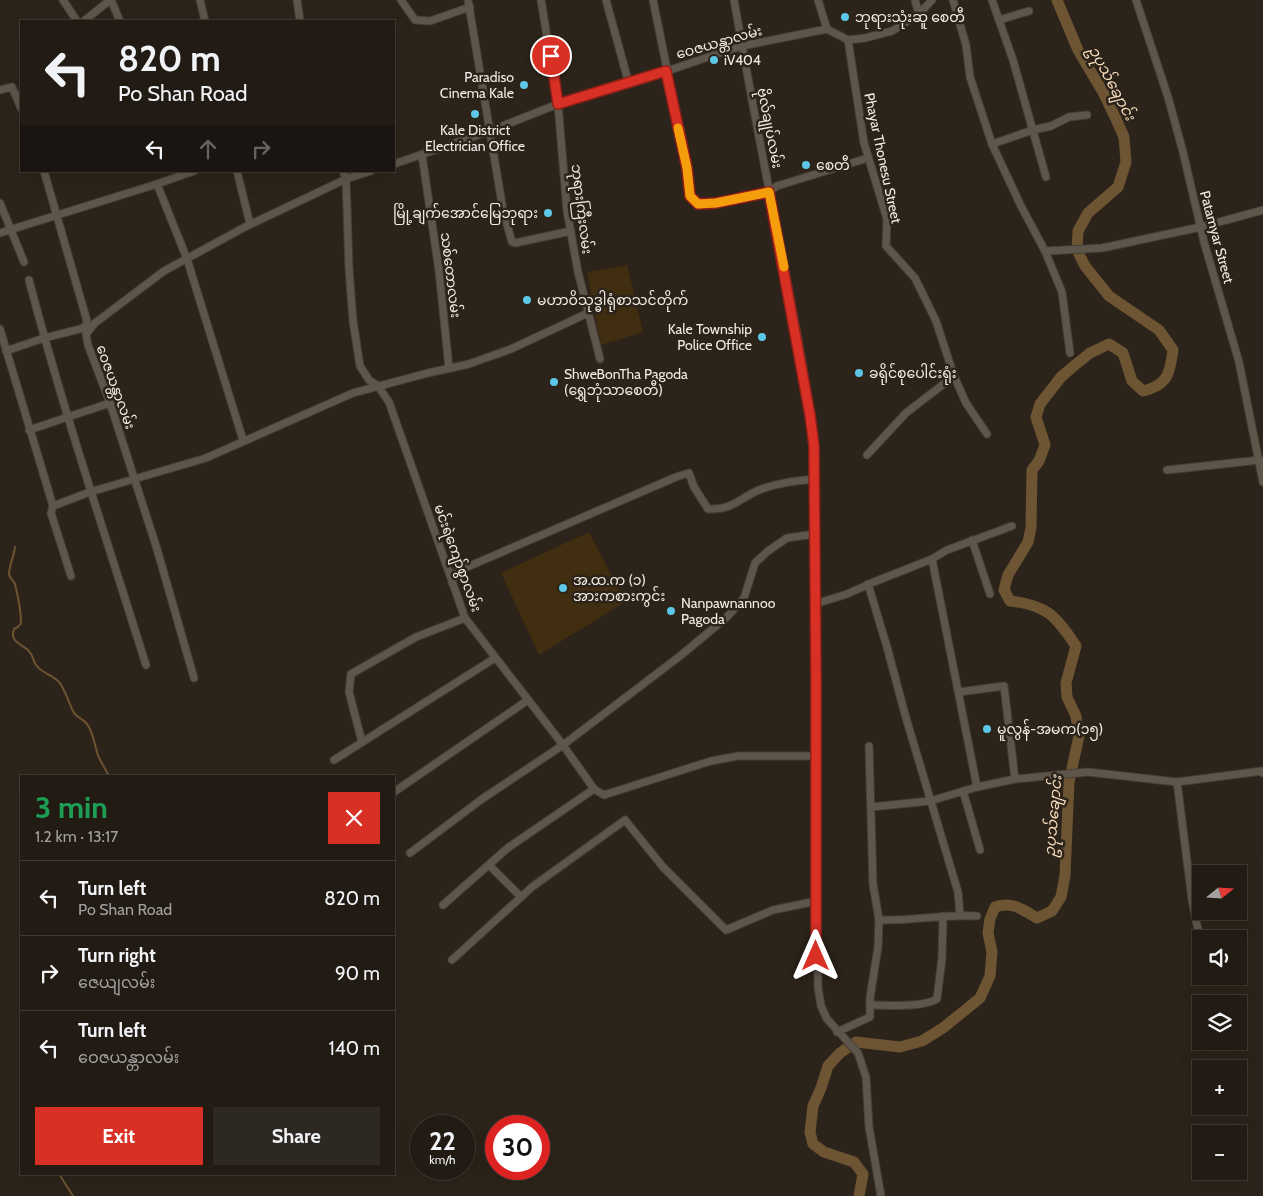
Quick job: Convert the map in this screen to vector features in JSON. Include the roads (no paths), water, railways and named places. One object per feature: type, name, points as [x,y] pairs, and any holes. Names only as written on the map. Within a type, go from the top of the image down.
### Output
[{"type":"street","points":[[63,0],[75,20]]},
{"type":"street","points":[[85,20],[111,0],[120,20]]},
{"type":"street","points":[[200,0],[205,20]]},
{"type":"street","points":[[297,0],[300,20]]},
{"type":"street","points":[[401,0],[415,20],[430,22],[469,4],[503,210],[512,242],[515,243],[571,231]]},
{"type":"street","name":"ဘုရားကြီးလမ်း","points":[[541,0],[558,104],[567,211],[588,313],[600,359]]},
{"type":"street","points":[[606,0],[629,84]]},
{"type":"street","points":[[653,0],[687,168],[690,196],[698,204],[716,203],[769,192],[777,186],[868,158]]},
{"type":"street","name":"ဗိုလ်ချုပ်လမ်း","points":[[734,0],[810,415],[815,534],[816,974],[819,1001],[826,1019],[858,1053],[866,1077],[870,1127],[881,1196]]},
{"type":"street","points":[[818,0],[826,29],[848,40],[892,31],[919,14],[932,0]]},
{"type":"street","points":[[915,0],[919,14]]},
{"type":"street","points":[[953,0],[966,45],[970,77],[992,144],[1021,206],[1045,251],[1062,292],[1070,353]]},
{"type":"street","points":[[992,0],[1013,60],[1046,177]]},
{"type":"street","name":"Patamyar Street","points":[[1136,0],[1168,97],[1238,362],[1260,460],[1263,482]]},
{"type":"street","points":[[999,20],[1028,11]]},
{"type":"street","name":"ဝေဇယန္တာလမ်း","points":[[395,164],[490,131],[558,104],[629,84],[742,46],[826,29]]},
{"type":"street","name":"Phayar Thonesu Street","points":[[848,40],[864,143],[886,219],[886,246],[914,278],[936,321],[954,376],[966,403],[987,434]]},
{"type":"street","points":[[0,90],[12,87],[20,106]]},
{"type":"street","points":[[992,144],[1051,126],[1070,118],[1087,115]]},
{"type":"street","name":"သစ်တောလမ်း","points":[[422,155],[439,270],[449,368]]},
{"type":"street","points":[[6,351],[44,338],[80,329],[85,327],[87,321],[44,172]]},
{"type":"street","points":[[0,233],[55,214],[157,184],[174,174],[187,172]]},
{"type":"street","points":[[237,172],[250,224]]},
{"type":"street","name":"မင်းရဲကျော်စွာလမ်း","points":[[343,172],[346,179],[349,268],[360,366],[369,380],[378,386],[388,402],[465,618],[563,745],[594,789]]},
{"type":"street","name":"ဝေဇယန္တာလမ်း","points":[[194,678],[135,480],[110,403],[88,345],[86,334],[95,323],[164,271],[250,224],[346,179],[368,172]]},
{"type":"street","points":[[157,184],[187,259],[243,440]]},
{"type":"street","points":[[0,204],[24,262]]},
{"type":"street","points":[[1045,251],[1102,248],[1201,227],[1263,210]]},
{"type":"street","points":[[29,280],[44,338],[90,492],[146,665]]},
{"type":"street","points":[[53,506],[90,492],[135,480],[160,470],[206,458],[353,393],[469,364],[511,349],[588,313]]},
{"type":"street","points":[[0,330],[53,506],[51,513],[71,576]]},
{"type":"street","points":[[867,455],[906,413],[954,376]]},
{"type":"street","points":[[30,430],[110,403]]},
{"type":"street","points":[[1166,470],[1260,460]]},
{"type":"street","points":[[452,584],[456,572],[689,473],[694,487],[708,509],[722,510],[759,491],[786,482],[814,479]]},
{"type":"street","points":[[815,604],[847,594],[932,559],[947,550],[1012,526]]},
{"type":"street","points":[[410,853],[482,799],[563,745],[638,690],[727,617],[744,598],[755,563],[768,551],[787,538],[815,534]]},
{"type":"street","points":[[972,540],[990,594]]},
{"type":"street","points":[[932,559],[977,787]]},
{"type":"street","points":[[868,584],[888,647],[895,680],[958,892],[960,915]]},
{"type":"street","points":[[362,742],[349,692],[351,674],[416,637],[465,618]]},
{"type":"street","points":[[334,760],[494,658]]},
{"type":"street","points":[[959,692],[1004,686],[1015,779]]},
{"type":"street","points":[[395,791],[528,700]]},
{"type":"street","points":[[837,1032],[870,1017],[878,947],[879,920],[873,884],[869,746]]},
{"type":"street","points":[[443,905],[509,847],[594,789],[604,795],[711,761],[738,756],[816,756]]},
{"type":"street","points":[[871,808],[930,801],[977,787],[1015,779],[1088,772],[1177,782],[1262,771],[1263,773]]},
{"type":"street","points":[[1177,782],[1192,900],[1198,930]]},
{"type":"street","points":[[963,791],[980,850]]},
{"type":"street","points":[[452,960],[532,886],[625,820],[663,867],[726,930],[773,910],[817,901]]},
{"type":"street","points":[[489,865],[521,897]]},
{"type":"street","points":[[879,920],[898,921],[943,916],[977,916]]},
{"type":"street","points":[[870,1005],[924,1003],[931,1002],[937,998],[942,958],[943,916]]},
{"type":"waterway","name":"ဥပုသ်ချောင်း","points":[[859,1196],[863,1174],[854,1162],[824,1152],[813,1144],[810,1132],[813,1106],[828,1066],[840,1053],[856,1042],[900,1047],[922,1041],[943,1028],[980,998],[990,976],[992,952],[988,933],[990,919],[995,907],[1011,905],[1037,918],[1052,911],[1061,897],[1065,875],[1069,782],[1079,736],[1076,716],[1067,697],[1066,683],[1076,646],[1062,627],[1049,614],[1042,609],[1010,601],[1004,590],[1008,575],[1028,542],[1031,528],[1032,470],[1039,461],[1045,445],[1036,417],[1040,404],[1061,377],[1090,353],[1109,344],[1123,353],[1132,381],[1143,391],[1163,381],[1169,371],[1172,358],[1173,350],[1159,330],[1109,296],[1085,266],[1077,250],[1078,231],[1088,213],[1118,187],[1126,162],[1124,137],[1104,94],[1078,50],[1057,0]]},
{"type":"waterway","points":[[15,547],[9,574],[15,584],[21,623],[14,629],[13,637],[30,653],[35,663],[43,672],[60,683],[74,713],[89,727],[99,757],[108,775]]},
{"type":"waterway","points":[[60,1175],[73,1196]]},
{"type":"place","name":"ဘုရားသုံးဆူ စေတီ","points":[[845,17]]},
{"type":"place","name":"iV404","points":[[714,60]]},
{"type":"place","name":"Paradiso Cinema Kale","points":[[524,85]]},
{"type":"place","name":"Kale District Electrician Office","points":[[475,114]]},
{"type":"place","name":"စေတီ","points":[[806,165]]},
{"type":"place","name":"မြို့ချက်အောင်မြေဘုရား","points":[[548,213]]},
{"type":"place","name":"မဟာဝိသုဒ္ဓါရုံစာသင်တိုက်","points":[[527,300]]},
{"type":"place","name":"Kale Township Police Office","points":[[762,337]]},
{"type":"place","name":"ခရိုင်စုပေါင်းရုံး","points":[[859,373]]},
{"type":"place","name":"ShweBonTha Pagoda (ရွှေဘုံသာစေတီ)","points":[[554,382]]},
{"type":"place","name":"အ.ထ.က (၁) အားကစားကွင်း","points":[[563,588]]},
{"type":"place","name":"Nanpawnannoo Pagoda","points":[[671,611]]},
{"type":"place","name":"မူလွန်-အမက(၁၅)","points":[[987,729]]}]
